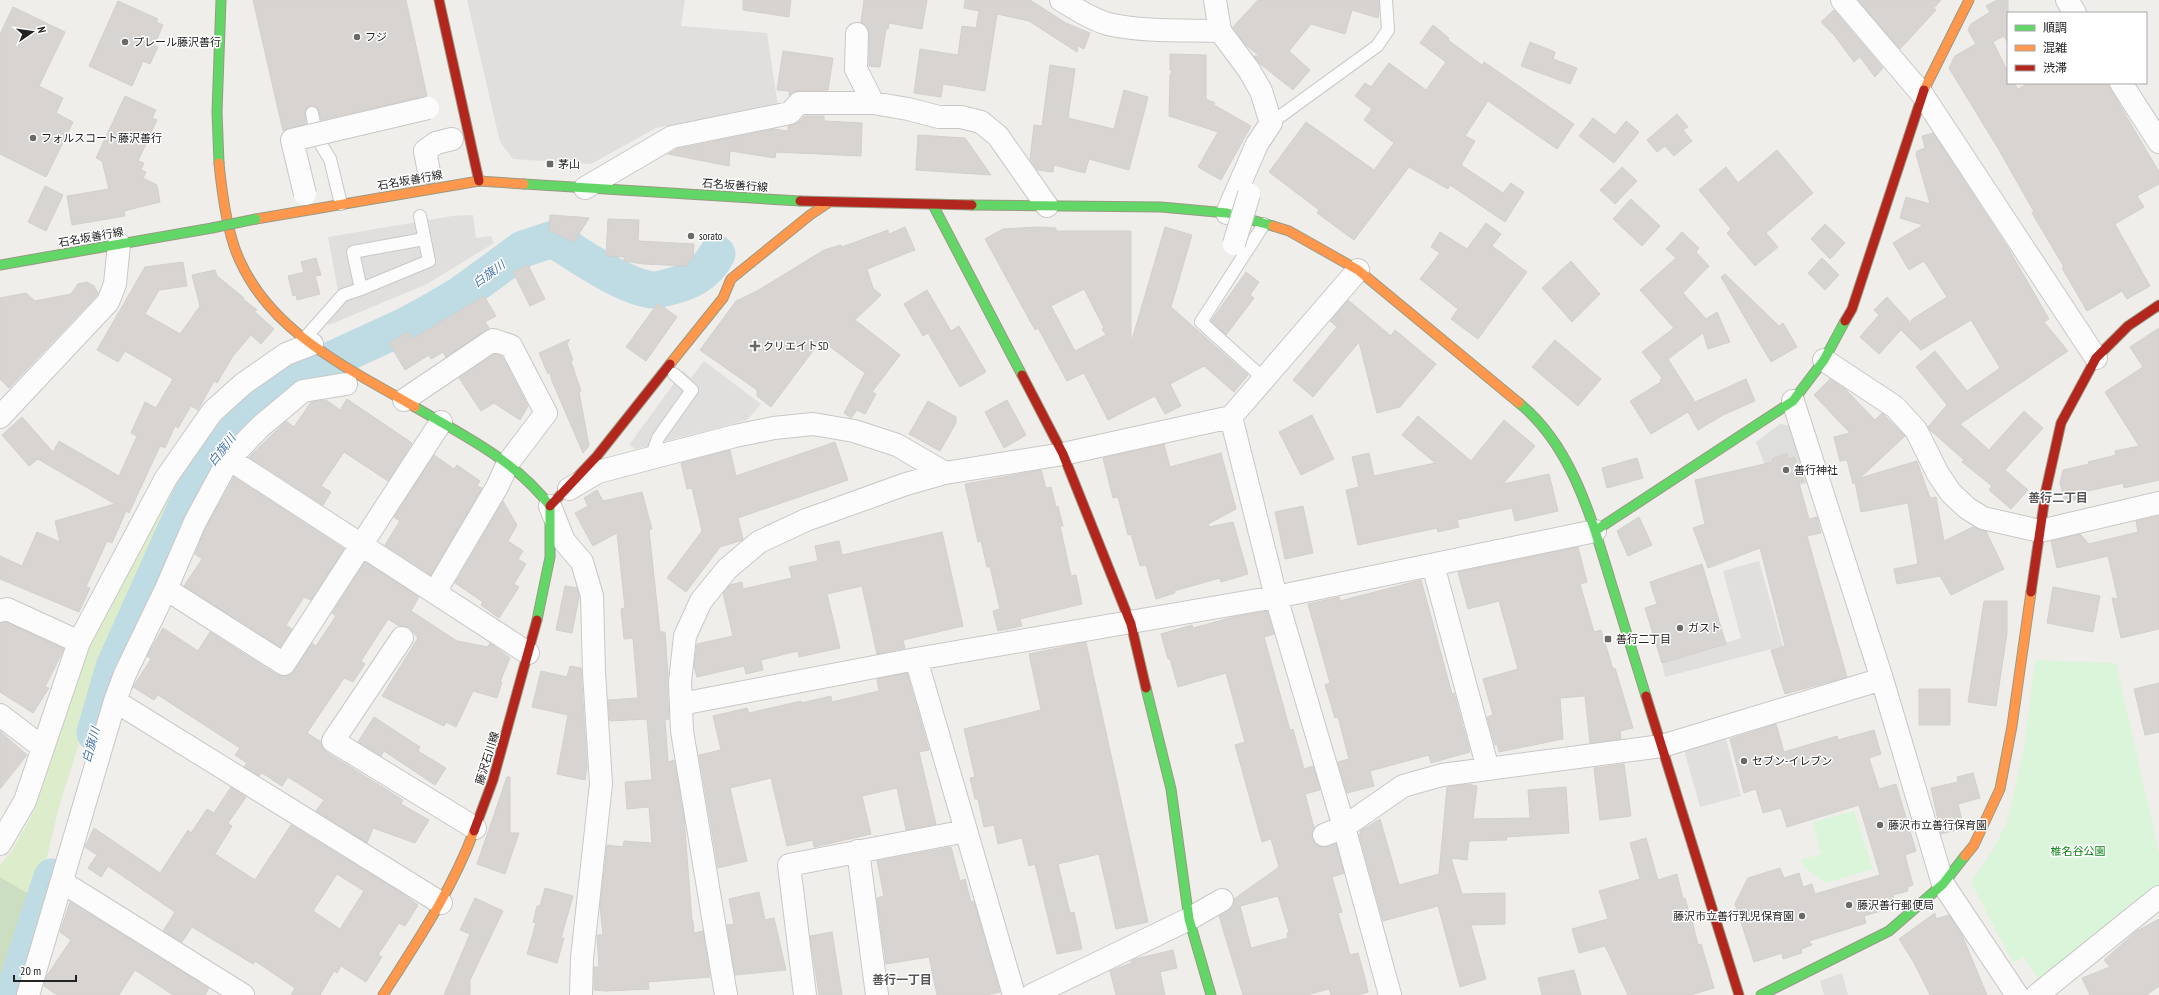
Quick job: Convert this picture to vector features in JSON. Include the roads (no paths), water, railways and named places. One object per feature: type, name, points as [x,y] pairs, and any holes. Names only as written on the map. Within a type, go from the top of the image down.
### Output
[{"type":"street","points":[[221,0],[217,115],[223,200],[236,252],[254,286],[279,316],[344,374],[404,400],[508,463],[539,489],[553,503],[564,541],[582,562],[592,596],[601,784],[582,958],[581,995]]},
{"type":"street","points":[[440,0],[478,181]]},
{"type":"street","points":[[1061,0],[1084,14],[1108,24],[1138,28],[1220,31]]},
{"type":"street","points":[[1216,0],[1220,31],[1250,70],[1261,91],[1271,123],[1257,144],[1229,232]]},
{"type":"street","points":[[1842,0],[1922,94],[2096,358]]},
{"type":"street","points":[[681,704],[916,659],[1131,624],[1276,597],[1595,531],[1792,401],[1824,360],[1852,309],[1922,94],[1969,0]]},
{"type":"street","points":[[2067,0],[2074,12]]},
{"type":"street","points":[[857,34],[856,69],[873,103]]},
{"type":"street","points":[[2122,84],[2159,142]]},
{"type":"street","points":[[585,188],[672,137],[790,113],[799,103],[873,103],[908,109],[939,117],[960,116],[981,122],[998,136],[1047,206]]},
{"type":"street","points":[[305,194],[292,140],[428,108]]},
{"type":"street","points":[[429,172],[425,151],[436,143],[452,139]]},
{"type":"street","name":"石名坂善行線","points":[[0,264],[478,181],[828,203],[1161,207],[1229,232],[1264,224],[1289,231],[1358,270],[1527,409],[1557,444],[1579,487],[1595,531],[1739,995]]},
{"type":"street","points":[[1229,232],[1249,194]]},
{"type":"street","points":[[553,503],[597,456],[723,298],[731,279],[810,215],[828,203]]},
{"type":"street","points":[[933,205],[1063,454],[1131,624],[1171,789],[1189,919],[1211,995]]},
{"type":"street","points":[[0,417],[108,302],[115,284],[119,244]]},
{"type":"street","points":[[726,995],[682,731],[680,682],[685,636],[701,601],[727,569],[759,542],[806,520],[906,484],[945,473],[1063,454],[1231,417],[1358,270]]},
{"type":"street","points":[[1761,995],[1889,931],[1943,884],[1974,845],[2000,789],[2012,726],[2046,490],[2062,423],[2096,358],[2128,326],[2159,305]]},
{"type":"street","points":[[404,400],[493,340],[510,346],[546,413],[508,463],[497,487],[435,592]]},
{"type":"street","points":[[0,842],[25,801],[42,747],[79,642],[166,478],[208,418],[243,384],[286,354],[308,341]]},
{"type":"street","points":[[1824,360],[1895,407],[1916,430],[1938,474],[1951,493],[1967,508],[1983,518],[2001,524],[2040,531],[2159,503]]},
{"type":"street","points":[[28,995],[115,701],[125,674],[166,589],[195,522],[229,460],[261,426],[303,392],[344,374]]},
{"type":"street","points":[[1792,401],[1882,679],[1943,884],[2017,995]]},
{"type":"street","points":[[1231,417],[1276,597],[1344,827],[1390,995]]},
{"type":"street","points":[[166,589],[284,664],[361,543],[441,422]]},
{"type":"street","points":[[553,503],[573,486],[598,472],[735,436],[774,428],[813,424],[854,431],[897,446],[945,473]]},
{"type":"street","points":[[229,460],[361,543],[528,653]]},
{"type":"street","name":"藤沢石川線","points":[[383,995],[441,903],[464,858],[493,780],[542,601],[550,557],[553,503]]},
{"type":"street","points":[[1433,565],[1488,768]]},
{"type":"street","points":[[0,611],[7,610],[79,642]]},
{"type":"street","points":[[402,638],[333,741],[475,828]]},
{"type":"street","points":[[916,659],[1014,995]]},
{"type":"street","points":[[1324,835],[1344,827],[1403,786],[1442,775],[1662,746],[1882,679]]},
{"type":"street","points":[[115,701],[441,903]]},
{"type":"street","points":[[0,715],[42,747]]},
{"type":"street","points":[[805,995],[789,865],[966,831]]},
{"type":"street","points":[[858,851],[877,995]]},
{"type":"street","points":[[62,882],[221,989],[243,995]]},
{"type":"street","points":[[2037,995],[2159,897]]},
{"type":"street","points":[[1032,995],[1189,919],[1222,900]]},
{"type":"lane","points":[[1271,123],[1377,46],[1388,30],[1386,0]]},
{"type":"lane","points":[[312,113],[317,138],[330,159],[341,204]]},
{"type":"lane","points":[[308,341],[342,295],[361,290],[429,261],[420,216]]},
{"type":"lane","points":[[1264,224],[1201,322],[1264,378]]},
{"type":"lane","points":[[361,290],[353,252],[424,239]]},
{"type":"lane","points":[[651,458],[658,438],[692,390],[674,374]]},
{"type":"waterway","name":"白旗川","points":[[95,733],[114,667],[190,498],[218,451],[254,412],[301,378],[333,359],[405,326],[460,295],[523,249],[553,239],[615,277],[641,288],[653,290],[688,281],[702,273],[717,254]]},
{"type":"waterway","name":"白旗川","points":[[13,995],[52,877]]},
{"type":"place","name":"フジ","points":[[357,37]]},
{"type":"place","name":"プレール藤沢善行","points":[[125,42]]},
{"type":"place","name":"フォルスコート藤沢善行","points":[[33,138]]},
{"type":"place","name":"茅山","points":[[550,164]]},
{"type":"place","name":"sorato","points":[[691,236]]},
{"type":"place","name":"クリエイトSD","points":[[755,346]]},
{"type":"place","name":"善行神社","points":[[1786,470]]},
{"type":"place","name":"ガスト","points":[[1680,628]]},
{"type":"place","name":"善行二丁目","points":[[1608,639]]},
{"type":"place","name":"セブン-イレブン","points":[[1744,761]]},
{"type":"place","name":"藤沢市立善行保育園","points":[[1880,825]]},
{"type":"place","name":"藤沢善行郵便局","points":[[1849,905]]},
{"type":"place","name":"藤沢市立善行乳児保育園","points":[[1802,916]]},
{"type":"district","name":"善行二丁目","points":[[2058,498]]},
{"type":"district","name":"善行一丁目","points":[[902,980]]},
{"type":"park label","name":"椎名谷公園","points":[[2078,851]]}]
